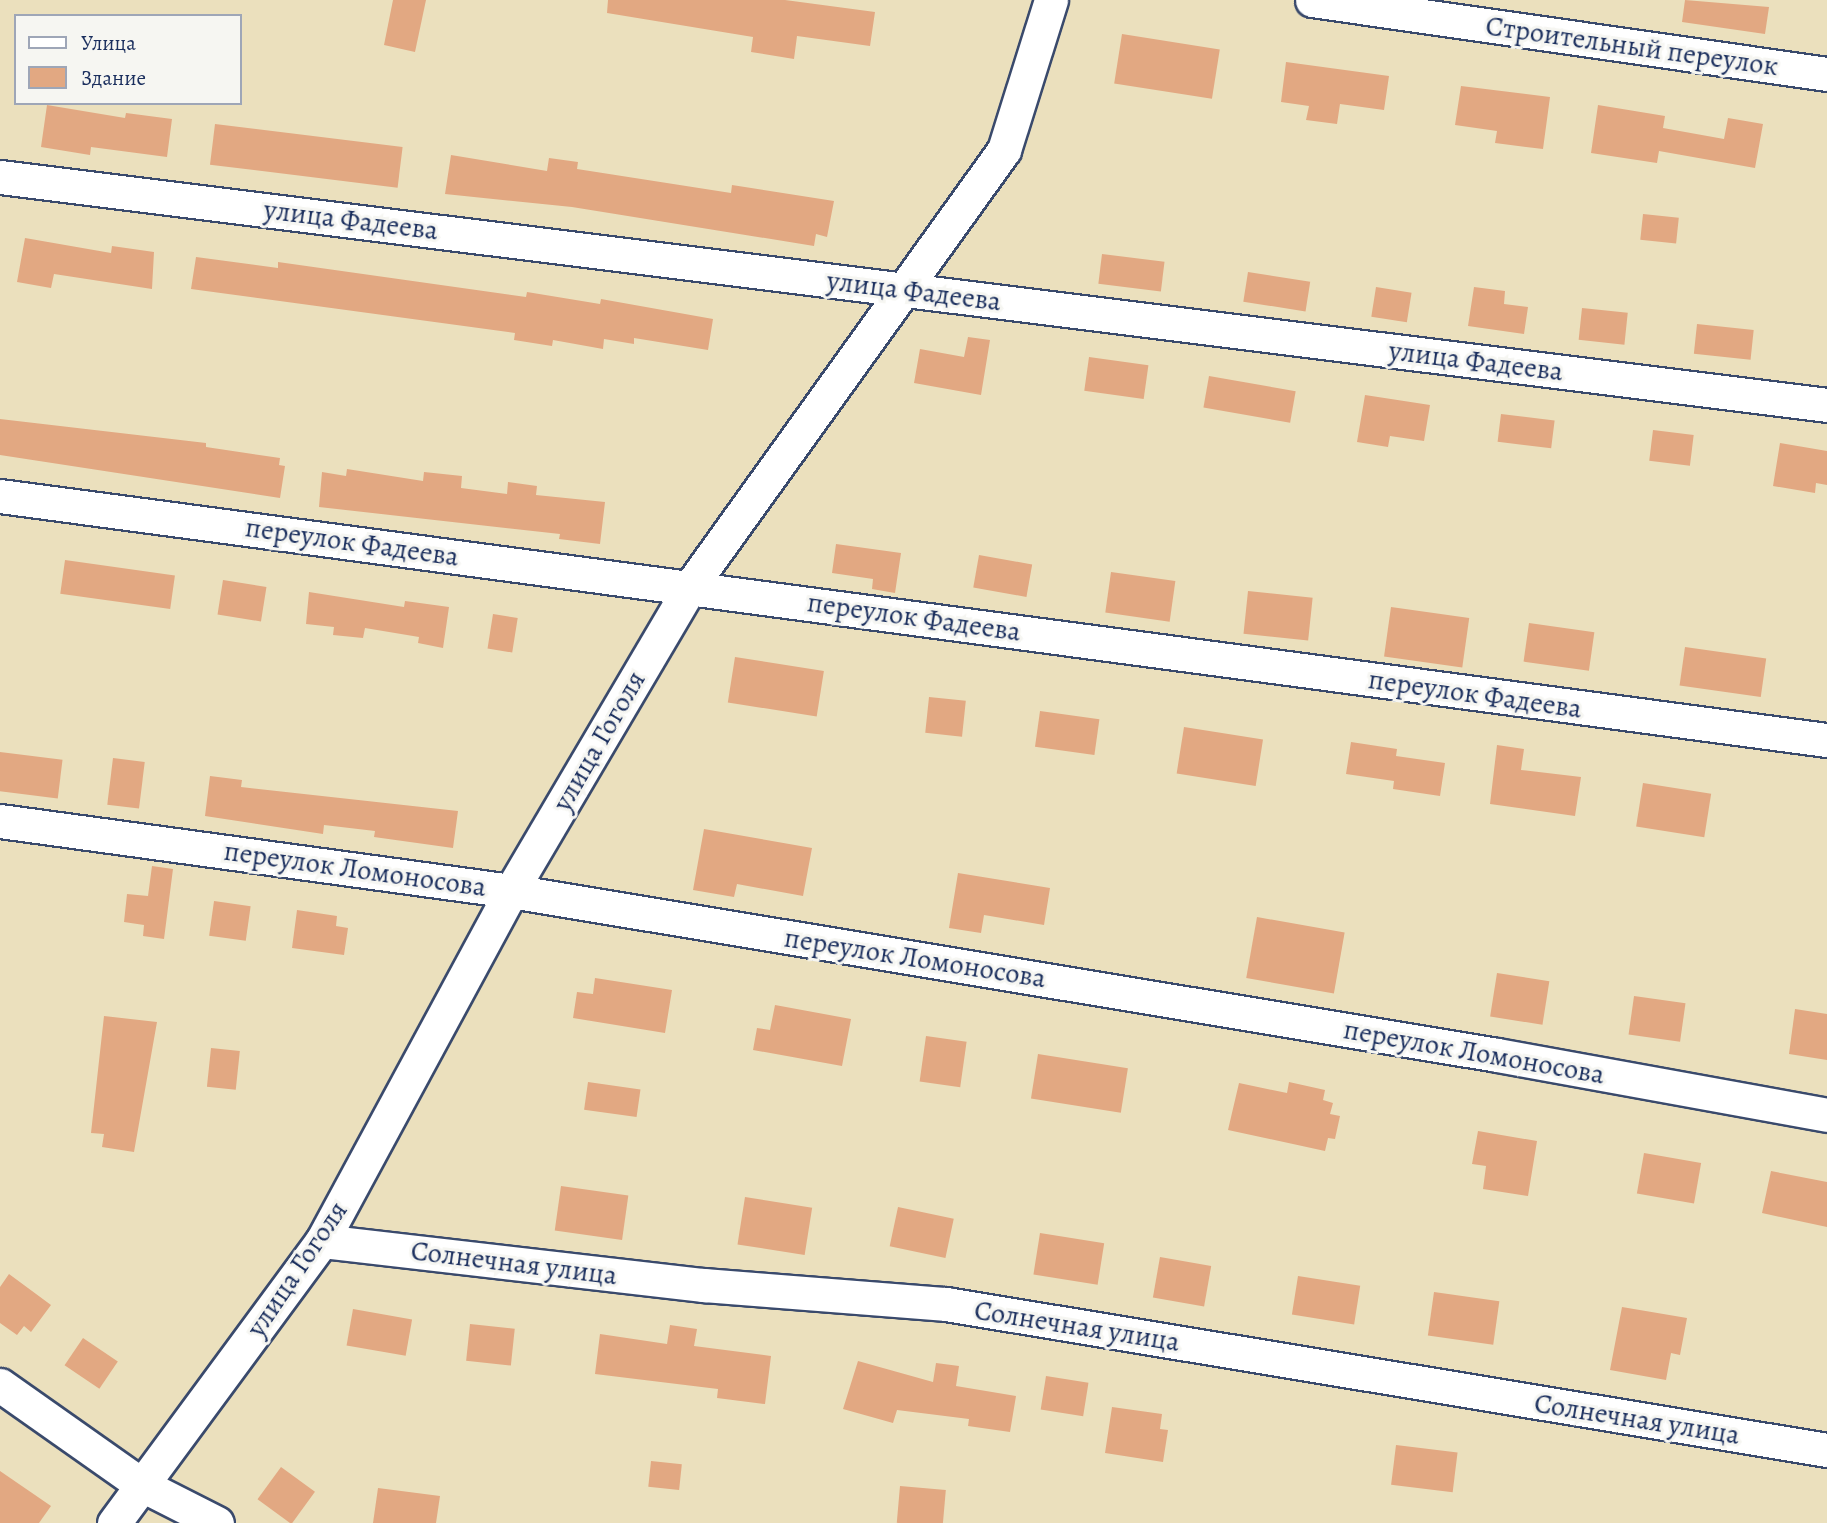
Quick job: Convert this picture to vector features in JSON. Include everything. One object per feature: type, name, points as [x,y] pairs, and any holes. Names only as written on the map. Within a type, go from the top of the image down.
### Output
[{"type":"street","name":"улица Гоголя","points":[[114,1523],[322,1241],[511,891],[690,587],[1004,150],[1051,0]]},
{"type":"street","name":"Строительный переулок","points":[[1312,0],[1827,74]]},
{"type":"street","name":"улица Фадеева","points":[[0,177],[1827,405]]},
{"type":"street","name":"переулок Фадеева","points":[[0,496],[1827,740]]},
{"type":"street","name":"переулок Ломоносова","points":[[0,821],[511,891],[1497,1055],[1827,1115]]},
{"type":"street","name":"Солнечная улица","points":[[322,1241],[704,1285],[946,1304],[1827,1450]]},
{"type":"street","points":[[0,1385],[142,1485],[217,1523]]},
{"type":"building","points":[[393,0],[426,0],[415,52],[384,45]]},
{"type":"building","points":[[608,0],[785,0],[875,12],[870,46],[797,36],[794,59],[751,52],[753,37],[607,13]]},
{"type":"building","points":[[1685,0],[1769,7],[1765,34],[1682,22]]},
{"type":"building","points":[[1122,34],[1220,49],[1212,99],[1114,83]]},
{"type":"building","points":[[1286,62],[1389,76],[1384,110],[1340,104],[1337,124],[1306,120],[1309,106],[1281,102]]},
{"type":"building","points":[[1461,86],[1550,97],[1543,149],[1495,143],[1497,131],[1455,125]]},
{"type":"building","points":[[47,105],[125,118],[126,113],[172,119],[167,157],[91,147],[90,155],[41,147]]},
{"type":"building","points":[[1598,105],[1665,116],[1663,128],[1724,139],[1728,118],[1763,124],[1755,168],[1659,151],[1657,163],[1591,153]]},
{"type":"building","points":[[215,124],[403,147],[398,188],[210,165]]},
{"type":"building","points":[[451,155],[547,171],[549,158],[578,162],[577,169],[731,193],[732,185],[834,201],[827,237],[816,234],[814,246],[572,207],[445,194]]},
{"type":"building","points":[[1643,214],[1679,218],[1676,244],[1640,240]]},
{"type":"building","points":[[25,238],[111,253],[112,246],[154,252],[152,289],[54,274],[51,288],[17,282]]},
{"type":"building","points":[[1102,254],[1165,262],[1161,291],[1098,284]]},
{"type":"building","points":[[196,257],[278,268],[278,262],[526,297],[527,292],[600,304],[601,299],[713,319],[708,350],[634,338],[634,344],[604,339],[603,349],[553,340],[552,346],[514,340],[515,333],[191,289]]},
{"type":"building","points":[[1248,272],[1310,282],[1306,311],[1243,302]]},
{"type":"building","points":[[1376,287],[1412,293],[1407,322],[1371,317]]},
{"type":"building","points":[[1474,287],[1505,291],[1504,304],[1528,307],[1524,334],[1468,326]]},
{"type":"building","points":[[1582,308],[1628,313],[1624,345],[1579,340]]},
{"type":"building","points":[[1697,324],[1754,330],[1751,360],[1694,354]]},
{"type":"building","points":[[968,337],[990,340],[981,395],[914,383],[920,349],[964,357]]},
{"type":"building","points":[[1089,357],[1148,365],[1144,399],[1084,391]]},
{"type":"building","points":[[1209,376],[1296,391],[1290,423],[1203,408]]},
{"type":"building","points":[[1365,395],[1430,405],[1424,441],[1390,436],[1388,447],[1357,442]]},
{"type":"building","points":[[1501,414],[1555,421],[1551,448],[1498,442]]},
{"type":"building","points":[[0,419],[206,443],[206,447],[280,458],[279,465],[285,466],[280,498],[0,455]]},
{"type":"building","points":[[1653,430],[1694,435],[1690,466],[1649,461]]},
{"type":"building","points":[[1780,443],[1827,451],[1827,485],[1816,483],[1815,493],[1773,486]]},
{"type":"building","points":[[347,469],[423,481],[424,472],[462,476],[461,488],[507,494],[508,482],[537,486],[536,495],[605,502],[600,544],[559,539],[560,534],[319,507],[322,472],[346,476]]},
{"type":"building","points":[[836,544],[901,553],[895,593],[872,589],[873,579],[832,573]]},
{"type":"building","points":[[979,555],[1032,564],[1026,597],[973,587]]},
{"type":"building","points":[[65,560],[175,575],[170,609],[60,594]]},
{"type":"building","points":[[1111,572],[1175,581],[1170,622],[1105,613]]},
{"type":"building","points":[[223,580],[266,587],[261,621],[218,615]]},
{"type":"building","points":[[1248,591],[1313,598],[1308,641],[1244,634]]},
{"type":"building","points":[[309,592],[404,607],[405,601],[449,607],[443,648],[418,643],[419,637],[365,628],[363,638],[333,635],[334,627],[306,624]]},
{"type":"building","points":[[1391,607],[1469,618],[1462,668],[1384,657]]},
{"type":"building","points":[[493,614],[518,618],[512,652],[488,649]]},
{"type":"building","points":[[1529,623],[1594,632],[1589,671],[1524,662]]},
{"type":"building","points":[[1685,647],[1766,658],[1761,697],[1680,686]]},
{"type":"building","points":[[735,657],[824,671],[817,717],[728,702]]},
{"type":"building","points":[[929,697],[966,701],[962,737],[925,733]]},
{"type":"building","points":[[1040,711],[1099,719],[1094,755],[1035,747]]},
{"type":"building","points":[[1184,727],[1263,740],[1256,786],[1177,773]]},
{"type":"building","points":[[1351,742],[1397,749],[1396,756],[1445,763],[1440,796],[1393,789],[1394,781],[1346,774]]},
{"type":"building","points":[[1497,745],[1524,749],[1521,770],[1581,777],[1575,816],[1490,804]]},
{"type":"building","points":[[0,752],[63,760],[58,798],[0,791]]},
{"type":"building","points":[[113,758],[145,762],[139,809],[107,805]]},
{"type":"building","points":[[210,776],[242,780],[241,787],[458,811],[453,848],[374,837],[375,831],[324,825],[323,834],[205,816]]},
{"type":"building","points":[[1643,783],[1711,794],[1704,837],[1636,826]]},
{"type":"building","points":[[704,829],[812,848],[803,896],[737,884],[734,897],[693,890]]},
{"type":"building","points":[[152,866],[173,869],[164,939],[143,936],[144,925],[124,922],[127,894],[148,896]]},
{"type":"building","points":[[958,873],[1050,888],[1044,925],[984,915],[981,933],[949,928]]},
{"type":"building","points":[[214,901],[251,906],[246,941],[209,936]]},
{"type":"building","points":[[297,910],[337,916],[336,926],[348,928],[344,955],[292,948]]},
{"type":"building","points":[[1257,917],[1345,932],[1334,994],[1246,978]]},
{"type":"building","points":[[1497,973],[1549,981],[1542,1025],[1490,1016]]},
{"type":"building","points":[[595,978],[672,990],[665,1033],[573,1018],[577,992],[593,994]]},
{"type":"building","points":[[1634,996],[1685,1003],[1680,1042],[1629,1035]]},
{"type":"building","points":[[775,1005],[851,1019],[842,1066],[753,1050],[757,1028],[770,1030]]},
{"type":"building","points":[[1795,1009],[1827,1014],[1827,1060],[1789,1054]]},
{"type":"building","points":[[104,1016],[157,1022],[134,1152],[102,1147],[104,1134],[91,1133]]},
{"type":"building","points":[[926,1036],[967,1042],[960,1087],[920,1082]]},
{"type":"building","points":[[211,1048],[240,1051],[236,1090],[207,1087]]},
{"type":"building","points":[[1038,1054],[1128,1068],[1121,1113],[1031,1098]]},
{"type":"building","points":[[588,1082],[640,1089],[637,1117],[584,1110]]},
{"type":"building","points":[[1289,1082],[1325,1090],[1323,1100],[1333,1103],[1330,1114],[1340,1116],[1335,1139],[1328,1138],[1325,1151],[1228,1130],[1239,1083],[1287,1093]]},
{"type":"building","points":[[1478,1131],[1537,1141],[1528,1196],[1483,1189],[1486,1166],[1472,1164]]},
{"type":"building","points":[[1644,1153],[1701,1163],[1694,1203],[1637,1193]]},
{"type":"building","points":[[1771,1171],[1827,1182],[1827,1227],[1762,1213]]},
{"type":"building","points":[[561,1186],[628,1195],[622,1240],[555,1231]]},
{"type":"building","points":[[745,1197],[812,1208],[805,1255],[737,1244]]},
{"type":"building","points":[[898,1207],[954,1219],[945,1258],[890,1246]]},
{"type":"building","points":[[1040,1233],[1104,1243],[1098,1285],[1033,1274]]},
{"type":"building","points":[[1160,1257],[1211,1266],[1204,1306],[1153,1297]]},
{"type":"building","points":[[9,1274],[51,1305],[31,1332],[24,1326],[17,1335],[0,1323],[0,1287]]},
{"type":"building","points":[[1298,1276],[1360,1286],[1354,1324],[1292,1315]]},
{"type":"building","points":[[1434,1292],[1499,1301],[1493,1345],[1428,1336]]},
{"type":"building","points":[[1622,1307],[1687,1318],[1680,1355],[1671,1353],[1666,1380],[1610,1370]]},
{"type":"building","points":[[353,1309],[412,1319],[406,1356],[347,1345]]},
{"type":"building","points":[[470,1324],[515,1329],[511,1366],[466,1361]]},
{"type":"building","points":[[670,1325],[697,1329],[694,1346],[771,1356],[765,1404],[717,1398],[718,1389],[595,1374],[600,1334],[667,1344]]},
{"type":"building","points":[[83,1338],[118,1361],[99,1389],[65,1365]]},
{"type":"building","points":[[858,1361],[933,1382],[936,1363],[959,1366],[956,1386],[1016,1396],[1010,1432],[968,1426],[969,1419],[897,1410],[893,1423],[843,1409]]},
{"type":"building","points":[[1046,1376],[1088,1383],[1083,1416],[1041,1410]]},
{"type":"building","points":[[1112,1407],[1162,1414],[1160,1429],[1168,1430],[1163,1462],[1105,1453]]},
{"type":"building","points":[[1396,1445],[1458,1453],[1453,1492],[1391,1485]]},
{"type":"building","points":[[651,1461],[682,1464],[679,1490],[648,1487]]},
{"type":"building","points":[[281,1467],[315,1492],[292,1523],[257,1499]]},
{"type":"building","points":[[0,1471],[51,1506],[39,1523],[0,1523]]},
{"type":"building","points":[[900,1486],[946,1490],[943,1523],[897,1523]]},
{"type":"building","points":[[378,1488],[440,1496],[436,1523],[373,1523]]}]
